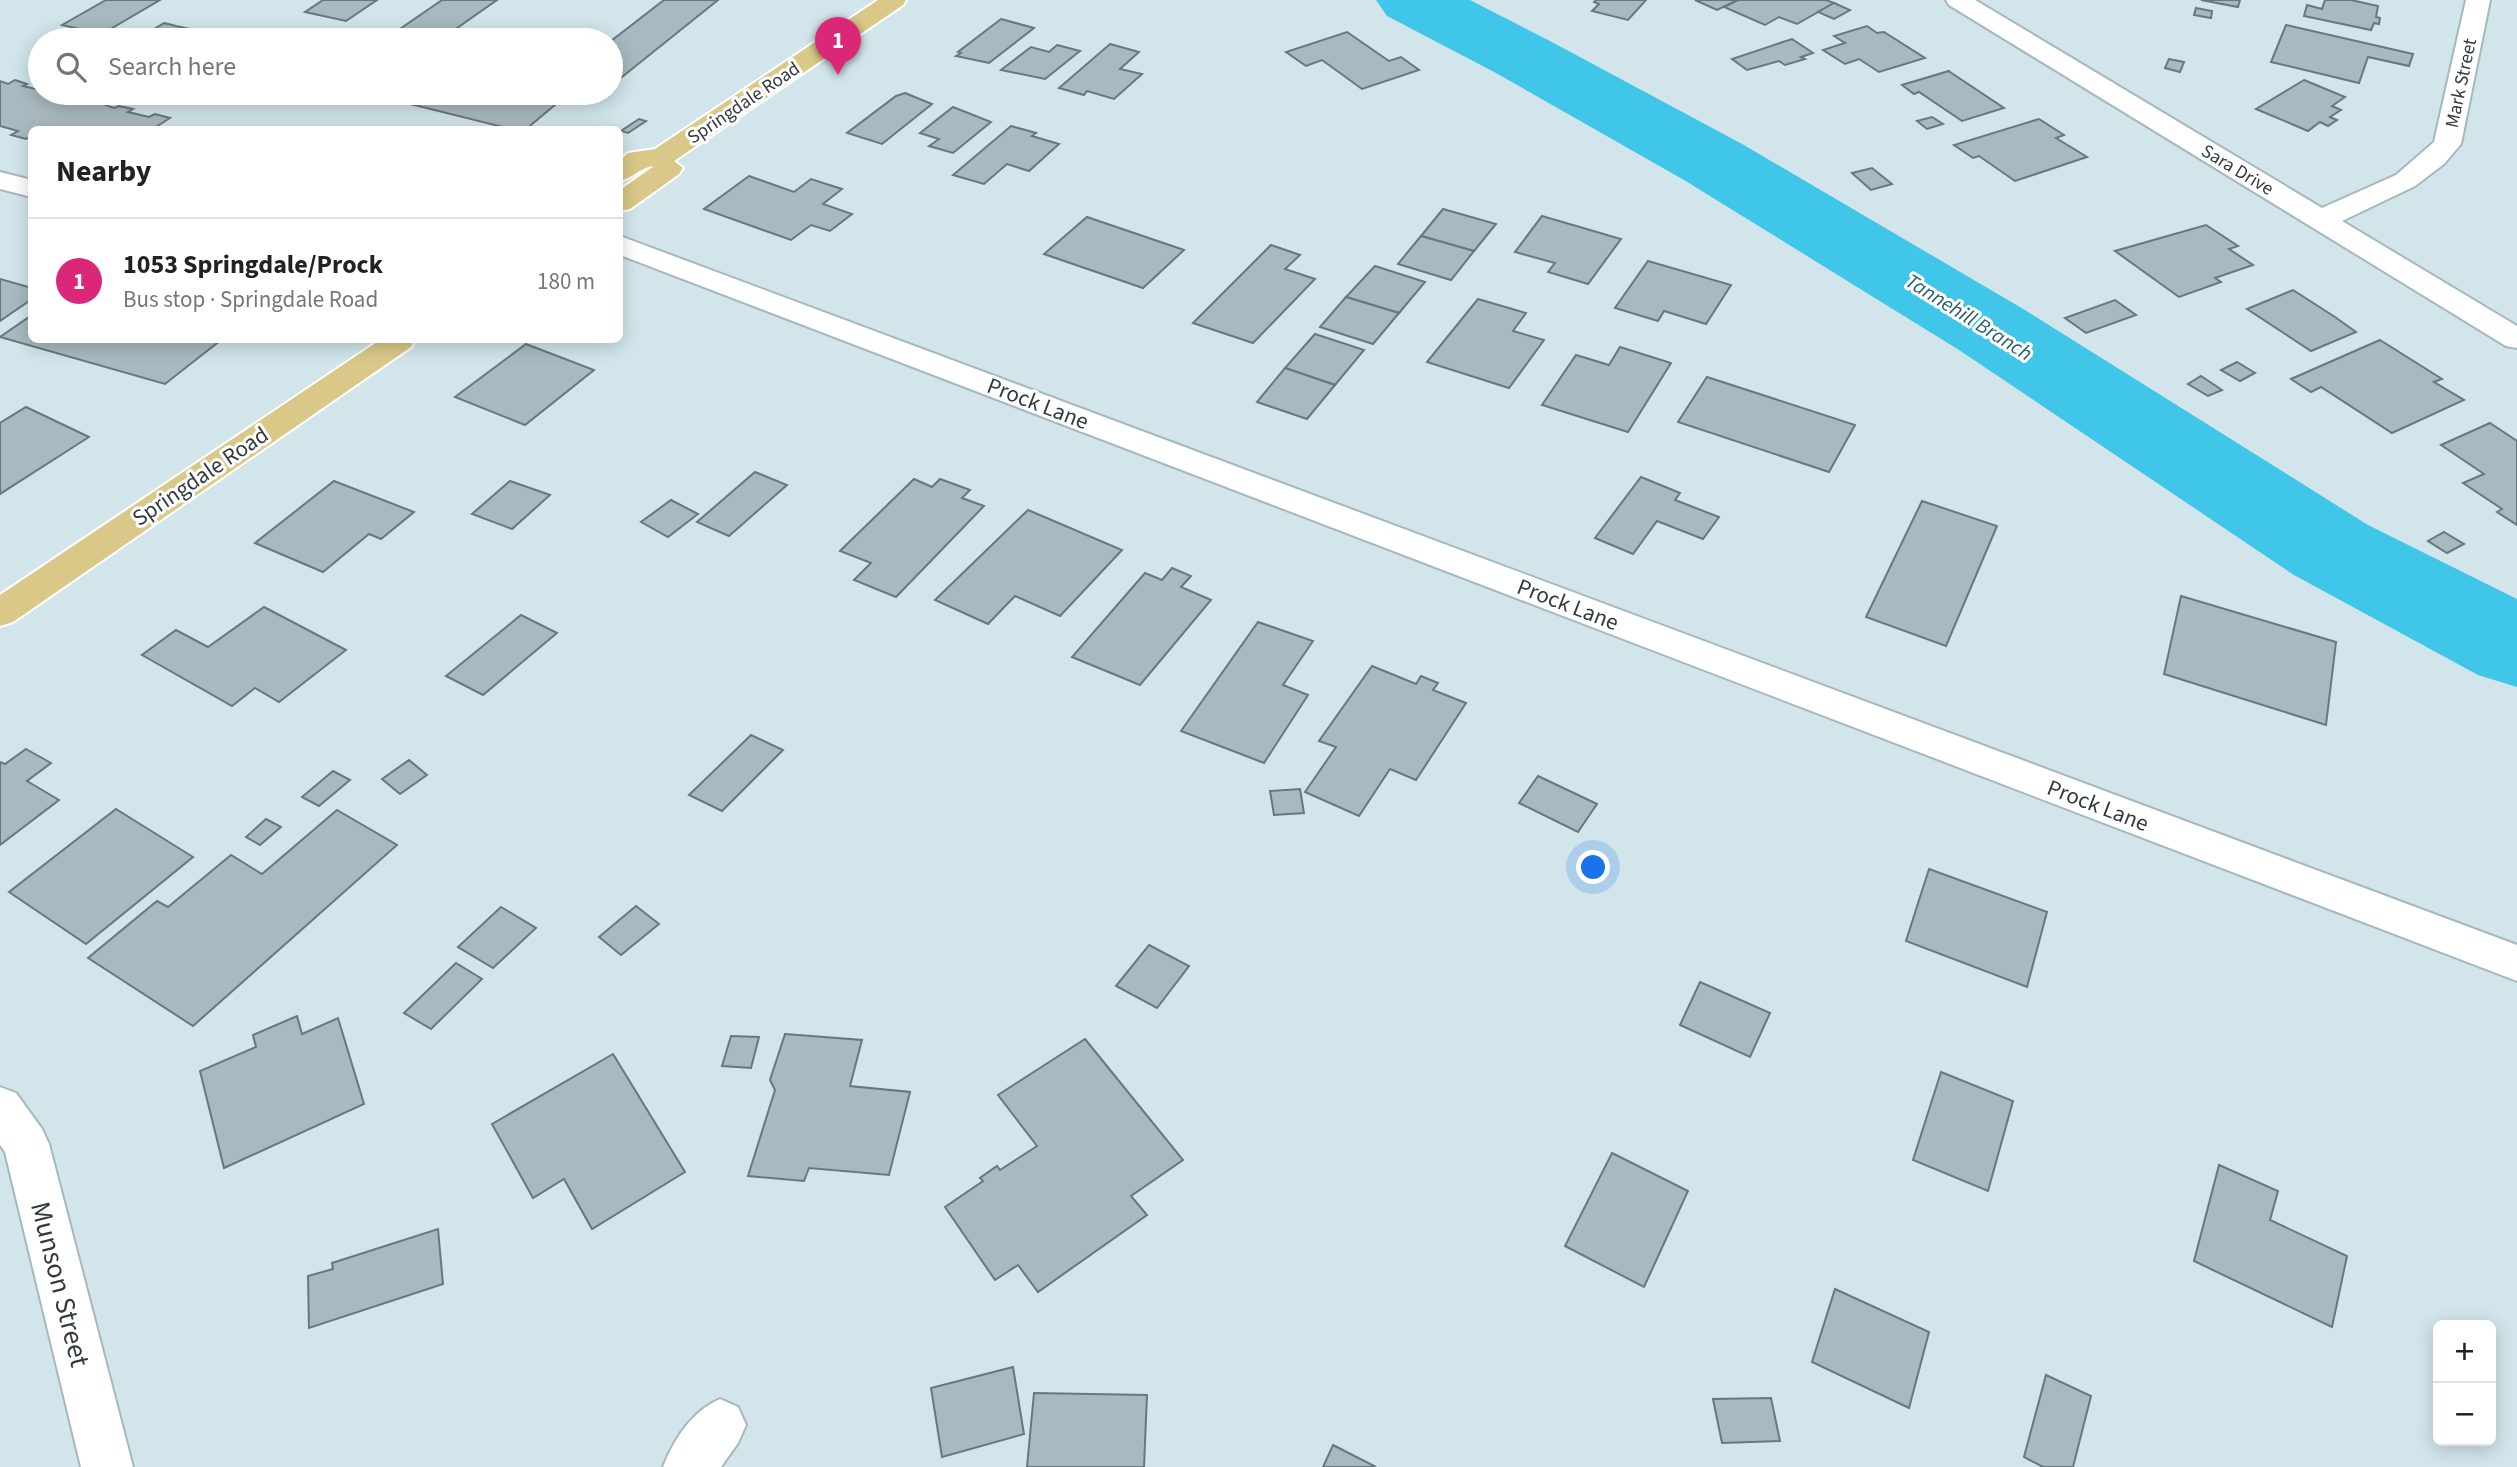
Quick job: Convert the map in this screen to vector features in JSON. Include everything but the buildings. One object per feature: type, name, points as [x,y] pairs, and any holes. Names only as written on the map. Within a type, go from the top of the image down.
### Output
[{"type":"main road","name":"Springdale Road","points":[[623,171],[638,159],[662,158],[894,0]]},
{"type":"main road","name":"Springdale Road","points":[[623,201],[668,168],[662,158]]},
{"type":"main road","name":"Springdale Road","points":[[0,613],[396,343]]},
{"type":"street","name":"Sara Drive","points":[[1958,0],[2517,339]]},
{"type":"street","name":"Mark Street","points":[[2321,219],[2404,183],[2432,163],[2447,144],[2478,0]]},
{"type":"street","points":[[0,180],[28,188]]},
{"type":"street","name":"Prock Lane","points":[[623,246],[2517,963]]},
{"type":"street","name":"Munson Street","points":[[0,1107],[26,1144],[107,1467]]},
{"type":"street","points":[[689,1467],[720,1425]]},
{"type":"waterway","name":"Tannehill Branch","points":[[1413,0],[1523,57],[1713,162],[1992,330],[2331,550],[2517,647]]},
{"type":"place","name":"1053 Springdale/Prock","points":[[838,75]]}]
